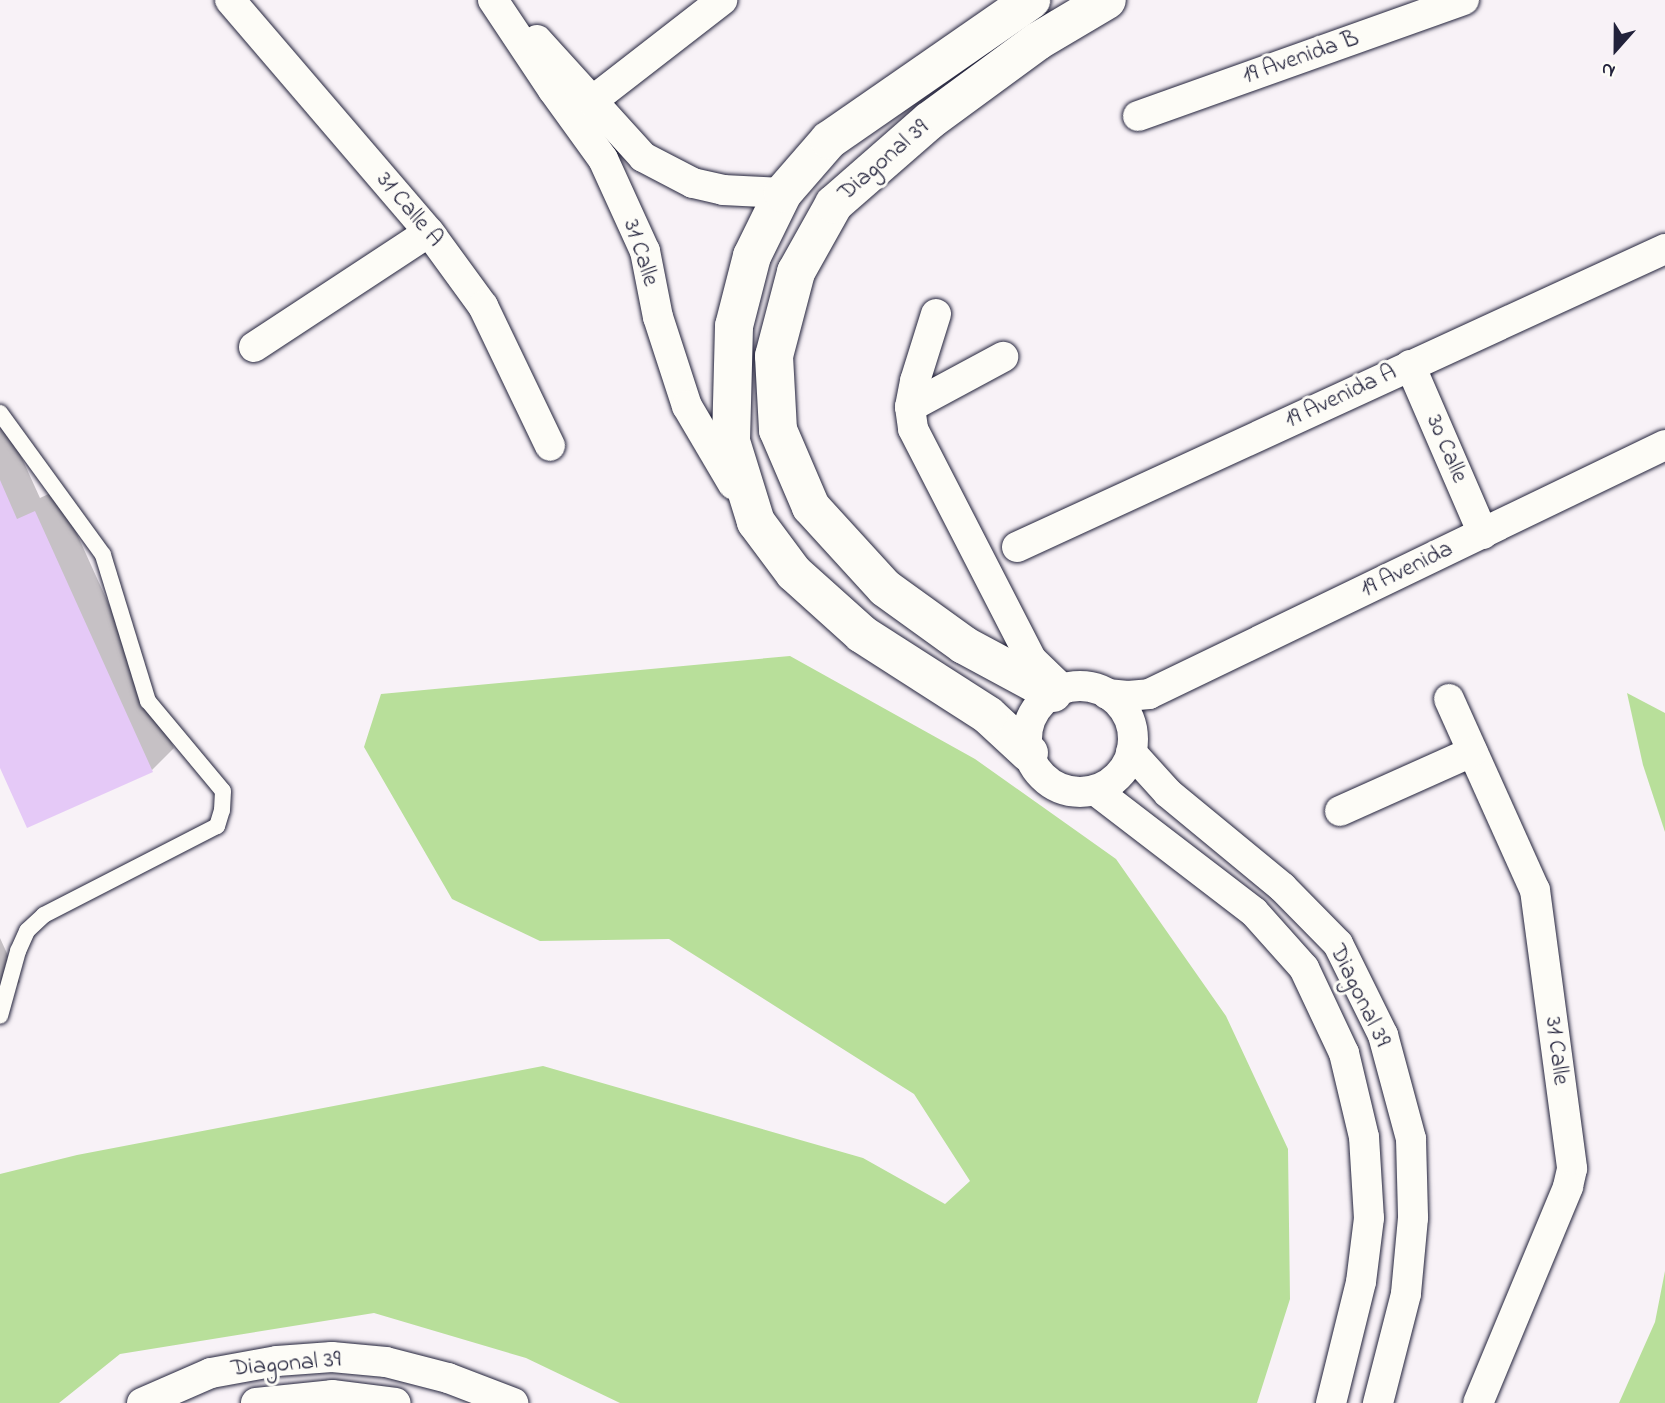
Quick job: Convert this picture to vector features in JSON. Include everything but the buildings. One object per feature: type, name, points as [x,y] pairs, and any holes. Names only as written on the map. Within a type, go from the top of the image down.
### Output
[{"type":"street","name":"31 Calle A","points":[[230,0],[429,232],[482,306],[550,446]]},
{"type":"street","name":"31 Calle","points":[[493,0],[603,159],[645,251],[658,317],[687,406],[756,522]]},
{"type":"street","points":[[502,0],[643,157],[667,172],[713,188],[753,194],[783,193]]},
{"type":"street","points":[[592,101],[722,0]]},
{"type":"street","name":"Diagonal 39","points":[[1029,753],[988,715],[862,634],[794,573],[756,522],[731,442],[734,326],[752,256],[783,193],[830,139],[1031,0]]},
{"type":"street","name":"Diagonal 39","points":[[1058,691],[964,645],[885,588],[811,507],[778,429],[774,356],[796,272],[834,204],[929,121],[1038,41],[1107,0]]},
{"type":"street","name":"19 Avenida B","points":[[1138,116],[1464,0]]},
{"type":"street","points":[[254,348],[429,232]]},
{"type":"street","name":"19 Avenida A","points":[[1017,547],[1665,249]]},
{"type":"street","points":[[936,314],[915,381],[910,407],[913,429],[1031,659],[1058,691]]},
{"type":"street","points":[[910,407],[1003,357]]},
{"type":"street","name":"30 Calle","points":[[1410,365],[1483,534]]},
{"type":"street","name":"19 Avenida","points":[[1107,694],[1149,694],[1665,445]]},
{"type":"street","points":[[1131,738],[1118,703],[1107,694],[1081,686],[1058,691],[1032,715],[1027,731],[1029,753],[1037,770],[1051,783],[1066,790],[1095,790],[1120,774],[1131,738],[1137,707],[1149,694]]},
{"type":"street","name":"31 Calle","points":[[1449,699],[1535,890],[1572,1169],[1568,1187],[1478,1403]]},
{"type":"street","name":"Diagonal 39","points":[[1131,738],[1168,793],[1282,887],[1338,944],[1383,1035],[1411,1139],[1413,1218],[1406,1294],[1378,1403]]},
{"type":"street","points":[[1340,811],[1472,752]]},
{"type":"street","name":"Diagonal 39","points":[[1095,790],[1254,912],[1304,968],[1344,1053],[1364,1137],[1369,1218],[1361,1282],[1331,1403]]},
{"type":"street","name":"Diagonal 39","points":[[144,1402],[211,1373],[277,1361],[332,1357],[386,1362],[448,1378],[513,1403]]},
{"type":"street","name":"Diagonal 39","points":[[256,1403],[332,1395],[396,1403]]},
{"type":"lane","points":[[0,413],[103,555],[148,701],[223,792],[217,827],[44,915],[27,931],[18,951],[0,1016]]},
{"type":"green space","points":[[790,656],[975,759],[1116,859],[1226,1016],[1288,1149],[1290,1299],[1257,1403],[620,1403],[526,1358],[374,1313],[120,1354],[59,1403],[0,1403],[0,1174],[77,1155],[543,1066],[863,1158],[945,1204],[970,1181],[914,1094],[669,939],[540,941],[452,899],[364,747],[381,694]]},
{"type":"green space","points":[[1627,693],[1665,713],[1665,832],[1643,765]]},
{"type":"green space","points":[[1665,1271],[1665,1403],[1619,1403],[1655,1322]]}]
